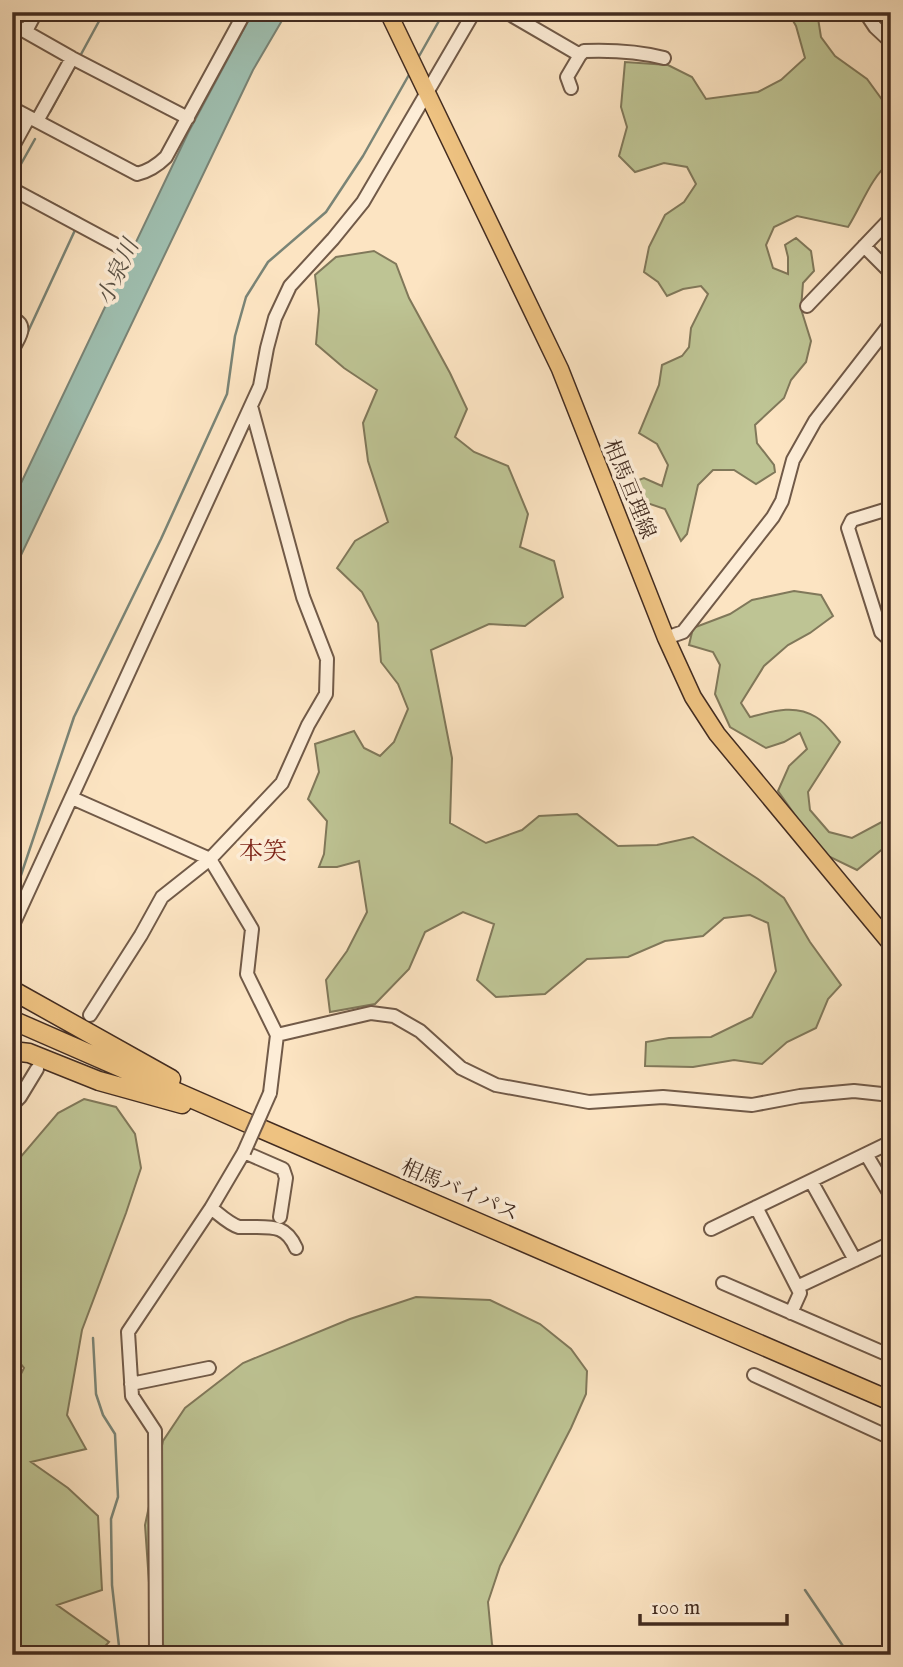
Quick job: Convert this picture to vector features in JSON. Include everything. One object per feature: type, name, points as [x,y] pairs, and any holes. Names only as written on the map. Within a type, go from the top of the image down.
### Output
[{"type":"highway","points":[[12,990],[243,1121]]},
{"type":"highway","name":"相馬バイパス","points":[[12,1020],[891,1401]]},
{"type":"highway","points":[[12,1051],[29,1053],[99,1081],[243,1121]]},
{"type":"main road","name":"相馬亘理線","points":[[388,12],[559,369],[666,638],[693,697],[716,734],[891,944]]},
{"type":"street","points":[[26,31],[36,12]]},
{"type":"street","points":[[12,108],[137,174],[148,171],[166,157],[245,12]]},
{"type":"street","points":[[12,927],[260,387],[275,318],[290,286],[363,202],[474,12]]},
{"type":"street","points":[[506,12],[580,55]]},
{"type":"street","points":[[865,12],[875,27],[891,42]]},
{"type":"street","points":[[12,24],[188,118]]},
{"type":"street","points":[[571,88],[567,77],[584,51],[616,50],[664,58]]},
{"type":"street","points":[[12,148],[76,60]]},
{"type":"street","points":[[12,189],[120,247]]},
{"type":"street","points":[[807,306],[891,218]]},
{"type":"street","points":[[864,246],[891,273]]},
{"type":"street","points":[[12,318],[18,320],[22,330],[12,351]]},
{"type":"street","points":[[666,638],[683,632],[773,517],[782,501],[793,460],[815,421],[891,323]]},
{"type":"street","points":[[90,1015],[162,897],[210,859],[282,783],[326,694],[327,659],[303,597],[251,406]]},
{"type":"street","points":[[891,508],[852,520],[848,528],[881,632],[891,641]]},
{"type":"street","points":[[72,798],[210,859],[251,929],[247,974],[277,1035],[270,1093],[244,1152],[212,1208],[128,1332],[132,1396],[155,1431],[156,1655]]},
{"type":"street","points":[[277,1035],[371,1013],[394,1016],[420,1031],[461,1068],[496,1085],[589,1102],[663,1097],[752,1105],[800,1096],[854,1091],[891,1095]]},
{"type":"street","points":[[15,1098],[37,1069]]},
{"type":"street","points":[[711,1229],[891,1142]]},
{"type":"street","points":[[244,1152],[283,1169],[286,1178],[280,1217]]},
{"type":"street","points":[[866,1154],[891,1196]]},
{"type":"street","points":[[811,1181],[855,1260]]},
{"type":"street","points":[[212,1208],[239,1227],[281,1230],[291,1236],[296,1248]]},
{"type":"street","points":[[756,1208],[800,1293],[791,1313]]},
{"type":"street","points":[[797,1287],[891,1243]]},
{"type":"street","points":[[723,1283],[891,1356]]},
{"type":"street","points":[[131,1384],[209,1368]]},
{"type":"street","points":[[754,1376],[891,1438]]},
{"type":"street","points":[[891,1469],[891,1482]]},
{"type":"green space","points":[[788,12],[817,12],[821,37],[835,56],[867,79],[891,108],[891,161],[872,184],[848,227],[797,216],[774,227],[766,245],[773,268],[788,274],[785,245],[796,238],[811,251],[814,271],[803,283],[801,309],[811,341],[806,362],[791,380],[784,398],[755,425],[757,443],[774,465],[775,472],[756,484],[734,470],[713,470],[698,485],[687,534],[681,541],[665,509],[644,502],[633,482],[644,478],[662,486],[668,465],[657,444],[639,433],[659,385],[662,365],[682,356],[689,347],[691,328],[708,294],[701,286],[683,289],[667,296],[658,282],[644,272],[649,247],[665,215],[684,202],[696,184],[687,167],[664,163],[635,172],[619,156],[627,127],[621,107],[625,62],[668,65],[692,77],[706,99],[758,92],[781,80],[805,58],[796,26]]},
{"type":"green space","points":[[877,12],[891,12],[891,38],[881,28]]},
{"type":"green space","points":[[374,251],[396,264],[409,298],[467,409],[455,437],[474,452],[508,466],[528,514],[520,547],[554,561],[563,597],[525,626],[489,624],[431,650],[452,758],[450,823],[486,843],[522,830],[539,816],[577,814],[618,846],[657,845],[693,837],[784,898],[810,942],[841,985],[828,999],[816,1028],[787,1042],[762,1064],[734,1060],[693,1067],[645,1066],[646,1042],[669,1038],[711,1037],[752,1017],[776,971],[768,923],[750,915],[724,918],[703,936],[665,941],[628,957],[587,959],[545,994],[496,997],[477,980],[494,924],[463,912],[425,932],[409,969],[375,1004],[330,1012],[326,980],[347,951],[367,912],[359,861],[337,867],[319,867],[324,854],[327,821],[308,799],[319,772],[315,744],[354,731],[364,748],[380,756],[394,742],[408,709],[398,684],[381,662],[378,623],[362,592],[337,568],[355,541],[388,522],[368,461],[363,423],[377,390],[344,368],[316,344],[319,310],[315,275],[336,257]]},
{"type":"green space","points":[[794,591],[821,595],[833,616],[788,645],[764,666],[741,703],[750,717],[784,710],[808,713],[823,722],[840,742],[808,792],[810,810],[829,832],[852,838],[891,817],[891,842],[857,870],[828,856],[778,791],[789,766],[807,749],[800,733],[766,748],[730,727],[715,694],[720,665],[713,652],[689,645],[693,628],[730,614],[752,600]]},
{"type":"green space","points":[[84,1099],[116,1107],[135,1134],[141,1168],[82,1330],[67,1415],[86,1449],[31,1462],[68,1488],[98,1516],[102,1590],[57,1605],[109,1642],[97,1655],[12,1655],[12,1392],[24,1368],[12,1353],[12,1167],[58,1113]]},
{"type":"green space","points":[[416,1297],[490,1300],[540,1324],[571,1349],[587,1371],[586,1394],[500,1566],[488,1602],[492,1644],[496,1655],[166,1655],[150,1597],[145,1525],[163,1441],[185,1408],[243,1363],[350,1319]]},
{"type":"shaded area","points":[[253,12],[287,12],[253,70],[12,574],[12,502],[188,133]]},
{"type":"waterway","points":[[79,58],[104,12]]},
{"type":"waterway","points":[[418,58],[444,12]]},
{"type":"waterway","points":[[50,112],[76,64]]},
{"type":"waterway","points":[[12,902],[74,717],[161,539],[227,394],[235,336],[246,297],[268,262],[326,212],[363,156],[410,73]]},
{"type":"waterway","points":[[12,180],[35,139]]},
{"type":"waterway","points":[[37,195],[80,218],[79,222]]},
{"type":"waterway","points":[[26,336],[76,228]]},
{"type":"waterway","points":[[12,364],[18,351]]},
{"type":"waterway","points":[[93,1338],[96,1394],[103,1415],[115,1434],[118,1497],[111,1519],[112,1585],[120,1655]]},
{"type":"waterway","points":[[805,1590],[849,1655]]},
{"type":"district","name":"本笑","points":[[263,851]]},
{"type":"water label","name":"小泉川","points":[[117,272]]}]
